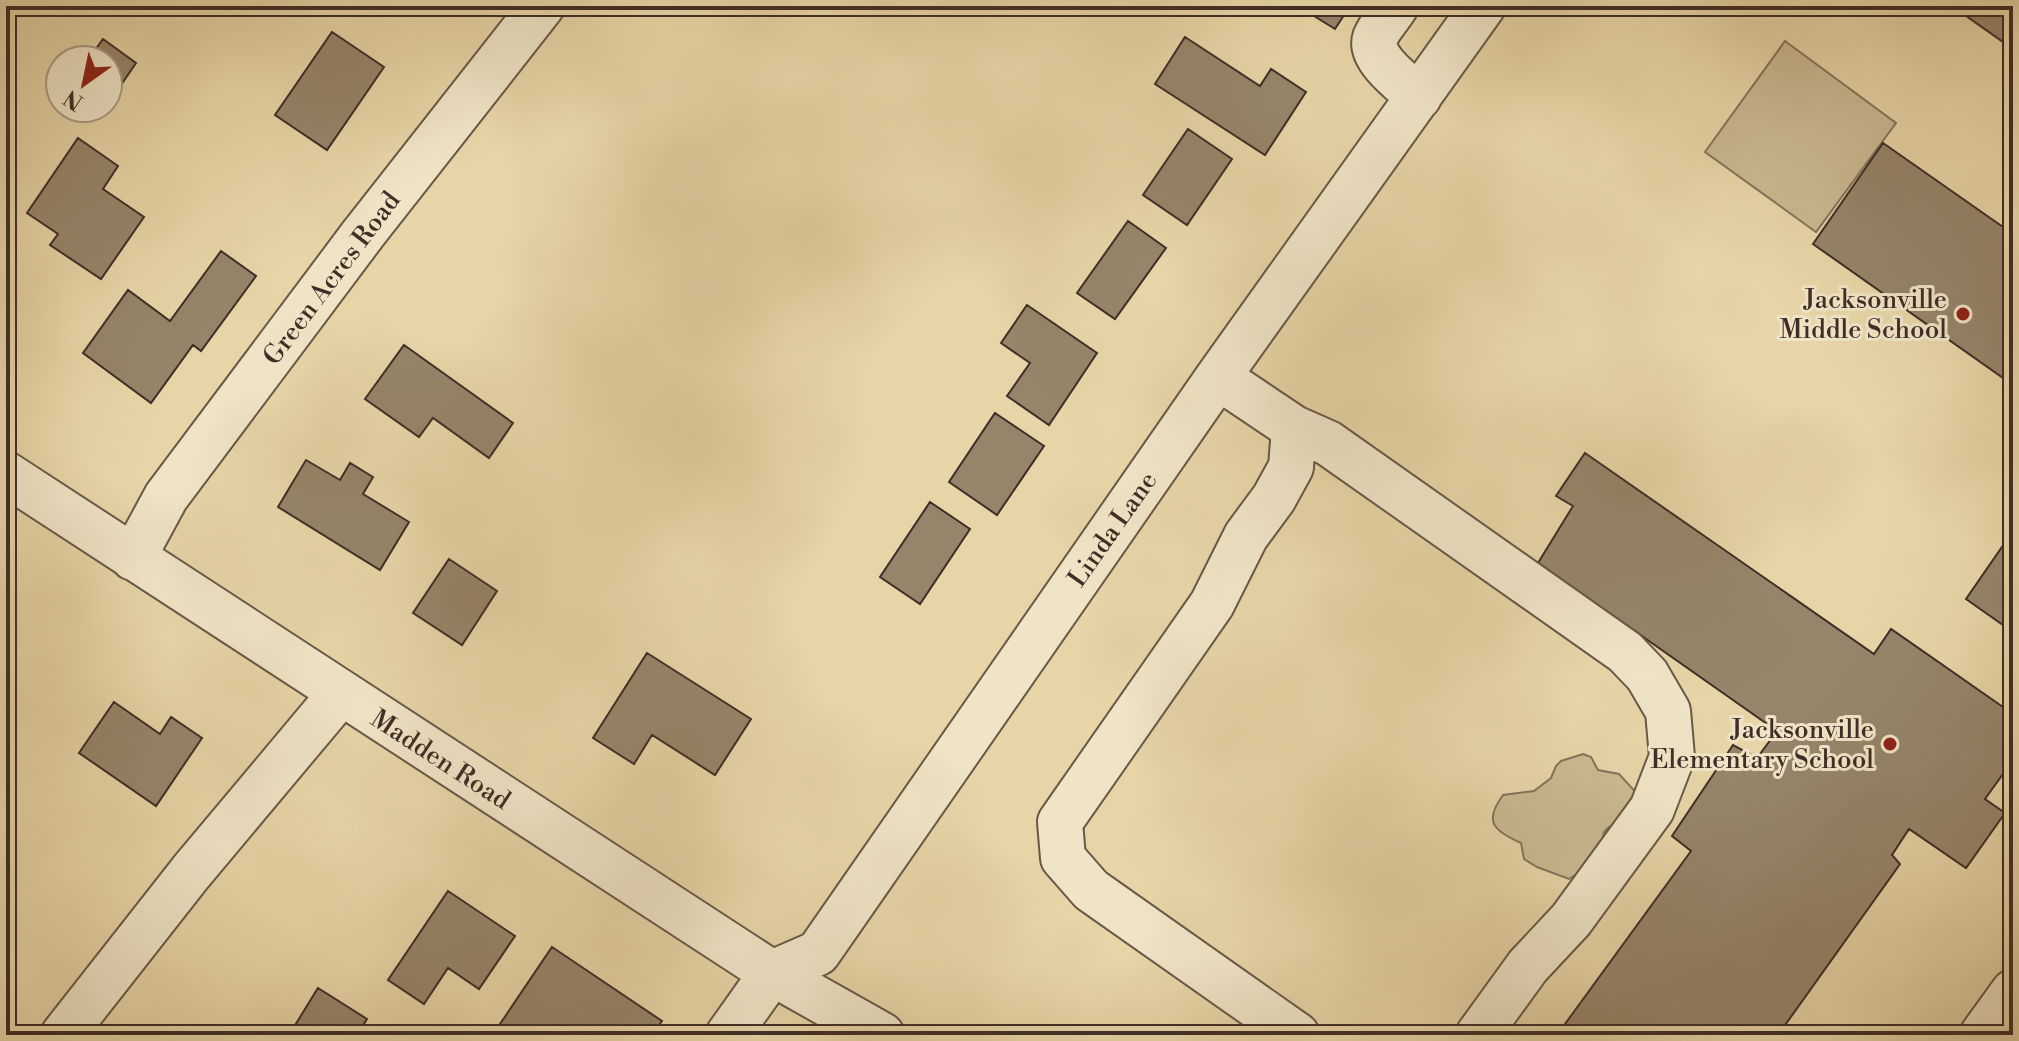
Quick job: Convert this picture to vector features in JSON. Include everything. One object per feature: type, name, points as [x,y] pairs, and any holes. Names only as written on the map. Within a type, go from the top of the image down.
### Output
[{"type":"street","name":"Green Acres Road","points":[[133,558],[166,497],[363,234],[542,6]]},
{"type":"street","points":[[1396,6],[1375,39],[1374,48],[1378,58],[1419,97]]},
{"type":"street","name":"Linda Lane","points":[[772,973],[818,953],[1218,377],[1483,6]]},
{"type":"street","points":[[1218,377],[1294,428],[1328,443],[1625,652],[1647,675],[1668,711],[1672,757],[1652,809],[1571,920],[1528,966],[1478,1035]]},
{"type":"street","points":[[1294,428],[1291,467],[1274,498],[1246,536],[1212,604],[1060,822],[1063,858],[1091,890],[1297,1035]]},
{"type":"street","name":"Madden Road","points":[[6,474],[772,973],[882,1035]]},
{"type":"street","points":[[63,1035],[191,872],[341,693]]},
{"type":"street","points":[[728,1035],[772,973]]},
{"type":"street","points":[[1982,1035],[2013,992]]},
{"type":"shaded area","points":[[1785,41],[1896,123],[1816,232],[1705,152]]},
{"type":"shaded area","points":[[1583,754],[1591,757],[1598,770],[1619,774],[1642,799],[1617,832],[1609,827],[1604,832],[1592,859],[1569,879],[1524,859],[1521,843],[1498,830],[1493,819],[1503,795],[1534,791],[1551,778],[1561,761]]},
{"type":"building","points":[[1298,6],[1350,6],[1335,29]]},
{"type":"building","points":[[1952,6],[2013,6],[2013,49]]},
{"type":"building","points":[[332,32],[384,67],[327,150],[275,115]]},
{"type":"building","points":[[1185,37],[1260,86],[1271,69],[1306,92],[1265,155],[1155,84]]},
{"type":"building","points":[[124,54],[136,63],[124,81]]},
{"type":"building","points":[[1188,129],[1232,159],[1187,225],[1143,195]]},
{"type":"building","points":[[78,138],[118,166],[103,189],[144,217],[101,279],[50,245],[58,234],[27,213]]},
{"type":"building","name":"Jacksonville Middle School","points":[[1883,143],[2013,234],[2013,385],[1813,244]]},
{"type":"building","points":[[1128,221],[1166,248],[1115,319],[1077,293]]},
{"type":"building","points":[[221,251],[256,276],[201,351],[193,345],[151,403],[83,353],[128,290],[170,321]]},
{"type":"building","points":[[1027,305],[1097,353],[1049,425],[1007,396],[1030,363],[1001,343]]},
{"type":"building","points":[[404,345],[513,423],[489,458],[433,418],[419,437],[365,399]]},
{"type":"building","points":[[995,413],[1044,446],[997,515],[949,482]]},
{"type":"building","name":"Jacksonville Elementary School","points":[[1585,453],[1874,654],[1891,629],[2013,714],[2013,760],[1985,799],[2005,813],[1966,868],[1909,829],[1892,855],[1900,864],[1778,1035],[1557,1035],[1691,851],[1672,836],[1733,745],[1757,758],[1777,731],[1538,563],[1573,506],[1556,496]]},
{"type":"building","points":[[306,460],[340,480],[350,463],[373,477],[363,494],[409,522],[380,570],[278,507]]},
{"type":"building","points":[[930,502],[970,529],[920,604],[880,577]]},
{"type":"building","points":[[2013,531],[2013,632],[1966,599]]},
{"type":"building","points":[[449,559],[497,591],[462,645],[413,613]]},
{"type":"building","points":[[647,653],[751,719],[715,775],[652,735],[634,764],[593,738]]},
{"type":"building","points":[[114,702],[160,734],[171,717],[202,738],[156,806],[79,753]]},
{"type":"building","points":[[448,891],[515,936],[479,989],[448,968],[424,1004],[388,980]]},
{"type":"building","points":[[552,947],[662,1021],[652,1035],[593,1035],[578,1025],[571,1035],[516,1035],[500,1024]]},
{"type":"building","points":[[318,988],[367,1019],[357,1035],[289,1035]]},
{"type":"place","name":"Jacksonville Middle School","points":[[1963,314]]},
{"type":"place","name":"Jacksonville Elementary School","points":[[1890,744]]}]
